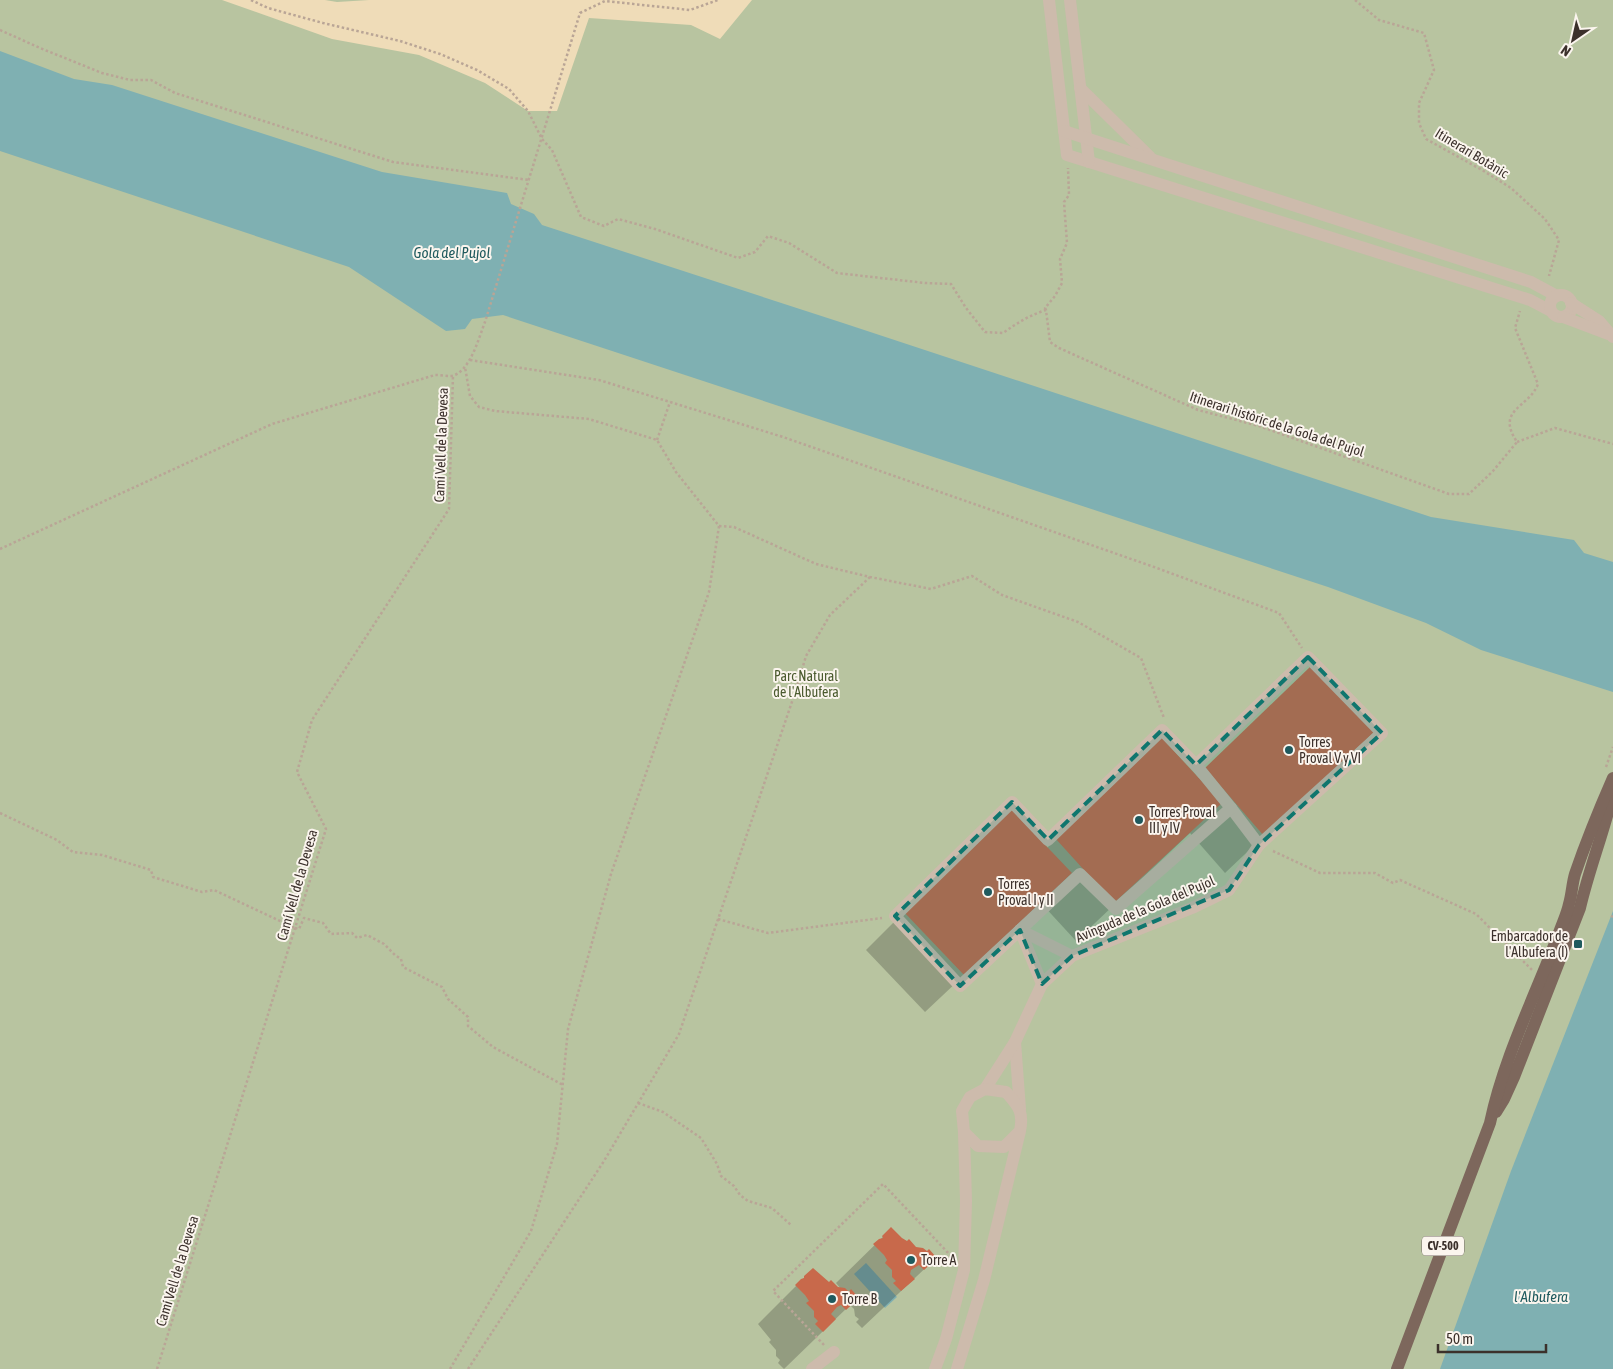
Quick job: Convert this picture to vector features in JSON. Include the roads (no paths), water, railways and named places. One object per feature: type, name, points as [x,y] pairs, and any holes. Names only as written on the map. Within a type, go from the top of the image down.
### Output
[{"type":"main road","name":"CV-500","points":[[1490,1123],[1496,1092],[1569,906],[1575,876],[1598,812],[1613,778]]},
{"type":"main road","name":"CV-500","points":[[1397,1369],[1490,1123],[1514,1077],[1580,908],[1607,820],[1613,793]]},
{"type":"street","points":[[1049,0],[1067,155],[1524,299],[1551,311],[1556,316],[1612,336]]},
{"type":"street","points":[[1070,0],[1089,162]]},
{"type":"street","points":[[1080,88],[1152,158]]},
{"type":"street","points":[[1064,130],[1532,277],[1557,296],[1568,297],[1571,303],[1598,321],[1612,336]]},
{"type":"street","points":[[1551,311],[1550,304],[1557,296]]},
{"type":"street","points":[[1563,317],[1569,313],[1571,303]]},
{"type":"street","name":"Avinguda de la Gola del Pujol","points":[[986,1089],[1015,1042],[1042,984],[1072,956],[1192,908],[1229,890],[1259,845],[1382,733],[1308,657],[1196,765],[1162,730],[1048,840],[1012,802],[895,916],[960,986],[1080,874],[1116,909],[1231,808]]},
{"type":"street","points":[[1196,765],[1259,845]]},
{"type":"street","points":[[1020,930],[1042,984]]},
{"type":"street","name":"Avinguda de la Gola del Pujol","points":[[1020,930],[1072,956]]},
{"type":"street","name":"Avinguda de la Gola del Pujol","points":[[1015,1042],[1020,1108]]},
{"type":"street","points":[[935,1369],[946,1339],[964,1270],[966,1201],[962,1111],[970,1097],[986,1089],[1006,1092],[1020,1108],[1022,1120],[984,1280],[958,1369]]},
{"type":"street","points":[[964,1132],[978,1146],[1004,1147],[1020,1131]]},
{"type":"street","points":[[812,1369],[829,1348]]},
{"type":"water","name":"Gola del Pujol","points":[[0,51],[74,79],[112,85],[382,172],[507,193],[511,204],[534,214],[542,225],[1431,517],[1574,540],[1584,553],[1613,562],[1613,692],[1481,650],[1426,623],[1328,587],[503,315],[472,319],[465,329],[446,331],[349,267],[0,151]]},
{"type":"water","name":"l'Albufera","points":[[1613,911],[1613,1369],[1440,1369],[1511,1171]]},
{"type":"water","points":[[866,1263],[897,1297],[885,1308],[854,1274]]},
{"type":"place","name":"Torres Proval V y VI","points":[[1289,750]]},
{"type":"place","name":"Torres Proval III y IV","points":[[1139,820]]},
{"type":"place","name":"Torres Proval I y II","points":[[988,892]]},
{"type":"place","name":"Embarcador de l'Albufera (I)","points":[[1578,944]]},
{"type":"place","name":"Torre A","points":[[911,1260]]},
{"type":"place","name":"Torre B","points":[[832,1299]]},
{"type":"park label","name":"Parc Natural de l'Albufera","points":[[806,684]]}]
